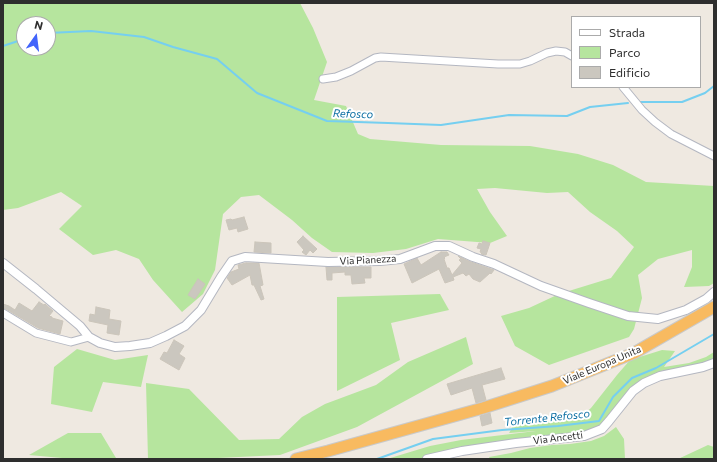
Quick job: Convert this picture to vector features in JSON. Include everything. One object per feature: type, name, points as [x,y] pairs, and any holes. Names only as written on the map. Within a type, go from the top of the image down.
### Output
[{"type":"highway","name":"Viale Europa Unita","points":[[296,459],[482,408],[552,386],[634,353],[714,307]]},
{"type":"street","points":[[323,79],[336,77],[350,72],[375,58],[381,57],[520,64],[556,51],[565,52],[571,55]]},
{"type":"street","points":[[624,88],[642,110],[655,122],[671,134],[714,156]]},
{"type":"street","name":"Via Pianezza","points":[[3,263],[80,326],[89,337],[100,343],[115,347],[150,343],[185,326],[202,310],[221,277],[232,262],[245,256],[328,262],[380,261],[400,259],[435,246],[449,246],[473,257],[494,264],[542,286],[589,303],[628,316],[658,319],[686,310],[706,299],[714,292]]},
{"type":"street","points":[[3,313],[36,333],[71,342],[89,337]]},
{"type":"street","name":"Via Ancetti","points":[[427,459],[462,451],[516,443],[584,436],[602,429],[633,391],[644,383],[660,376],[703,367],[714,363]]},
{"type":"green space","points":[[3,3],[300,3],[313,28],[327,62],[314,100],[346,106],[358,134],[370,139],[441,145],[530,146],[578,154],[613,165],[646,182],[714,186],[714,283],[709,286],[684,287],[692,267],[692,250],[658,259],[638,275],[642,298],[634,329],[629,337],[549,365],[515,346],[501,316],[529,308],[559,294],[611,278],[634,247],[617,231],[590,212],[568,192],[547,193],[495,188],[477,189],[490,212],[507,236],[490,243],[438,239],[406,249],[373,253],[332,252],[312,238],[292,220],[259,195],[241,197],[223,214],[215,270],[203,294],[182,312],[153,280],[139,259],[116,250],[93,255],[59,229],[82,206],[61,192],[18,208],[3,210]]},
{"type":"green space","points":[[440,294],[449,310],[391,323],[400,360],[337,391],[337,297]]},
{"type":"green space","points":[[466,337],[473,364],[357,427],[280,455],[197,459],[148,459],[146,383],[189,389],[239,440],[279,439],[302,417],[325,404],[376,385],[408,362]]},
{"type":"green space","points":[[77,349],[115,360],[148,355],[141,387],[103,382],[92,412],[51,404],[54,367]]},
{"type":"green space","points":[[662,350],[675,351],[664,367],[689,363],[706,357],[714,352],[714,359],[690,367],[661,371],[659,374],[633,391],[599,428],[589,431],[529,438],[421,459],[387,459],[430,446],[461,440],[536,431],[509,433],[518,418],[575,418],[584,414],[591,408],[630,360]]},
{"type":"green space","points":[[616,427],[624,439],[625,459],[490,459],[489,457],[530,448],[591,441],[604,436]]},
{"type":"green space","points":[[68,433],[101,433],[116,458],[73,459],[29,455]]},
{"type":"green space","points":[[708,445],[714,447],[714,459],[678,459]]},
{"type":"building","points":[[244,217],[248,229],[238,232],[237,228],[229,230],[226,220]]},
{"type":"building","points":[[303,236],[317,249],[313,253],[310,250],[306,255],[302,252],[304,250],[297,242]]},
{"type":"building","points":[[483,241],[490,243],[486,255],[481,254],[481,249],[477,248],[479,243],[482,244]]},
{"type":"building","points":[[255,242],[271,243],[271,253],[254,252]]},
{"type":"building","points":[[441,252],[447,252],[449,255],[444,257],[444,259],[447,268],[449,268],[452,275],[462,263],[458,256],[494,270],[480,282],[473,279],[469,274],[466,276],[463,273],[453,277],[454,280],[445,283],[439,269],[412,283],[404,264],[417,258],[421,265]]},
{"type":"building","points":[[246,263],[259,263],[263,285],[260,286],[264,299],[261,300],[254,285],[252,285],[250,275],[232,285],[227,278],[231,272],[239,269],[238,265]]},
{"type":"building","points":[[326,267],[371,267],[371,278],[364,278],[365,283],[352,284],[351,275],[345,275],[345,272],[332,273],[332,280],[327,280]]},
{"type":"building","points":[[198,279],[205,284],[195,299],[188,295]]},
{"type":"building","points":[[39,302],[44,305],[45,304],[53,311],[49,316],[63,321],[60,334],[38,328],[3,308],[3,304],[15,310],[19,303],[32,311]]},
{"type":"building","points":[[96,307],[110,310],[109,319],[121,321],[119,335],[107,333],[108,325],[89,321],[90,314],[95,315]]},
{"type":"building","points":[[174,340],[184,346],[179,354],[185,358],[179,370],[160,359],[164,352],[167,353]]},
{"type":"building","points":[[501,368],[505,379],[482,385],[486,400],[476,403],[472,388],[451,395],[447,384]]},
{"type":"building","points":[[490,413],[492,423],[482,426],[480,416]]},
{"type":"waterway","name":"Refosco","points":[[56,33],[91,31],[144,37],[173,47],[217,59],[257,93],[327,121],[441,125],[509,115],[567,116],[590,107],[628,103]]},
{"type":"waterway","name":"Refosco","points":[[3,46],[16,42]]},
{"type":"waterway","name":"Refosco","points":[[638,102],[682,102],[705,93],[714,86]]},
{"type":"waterway","name":"Torrente Refosco","points":[[377,459],[433,439],[502,430],[599,421],[613,397],[632,378],[656,368],[714,334]]}]
